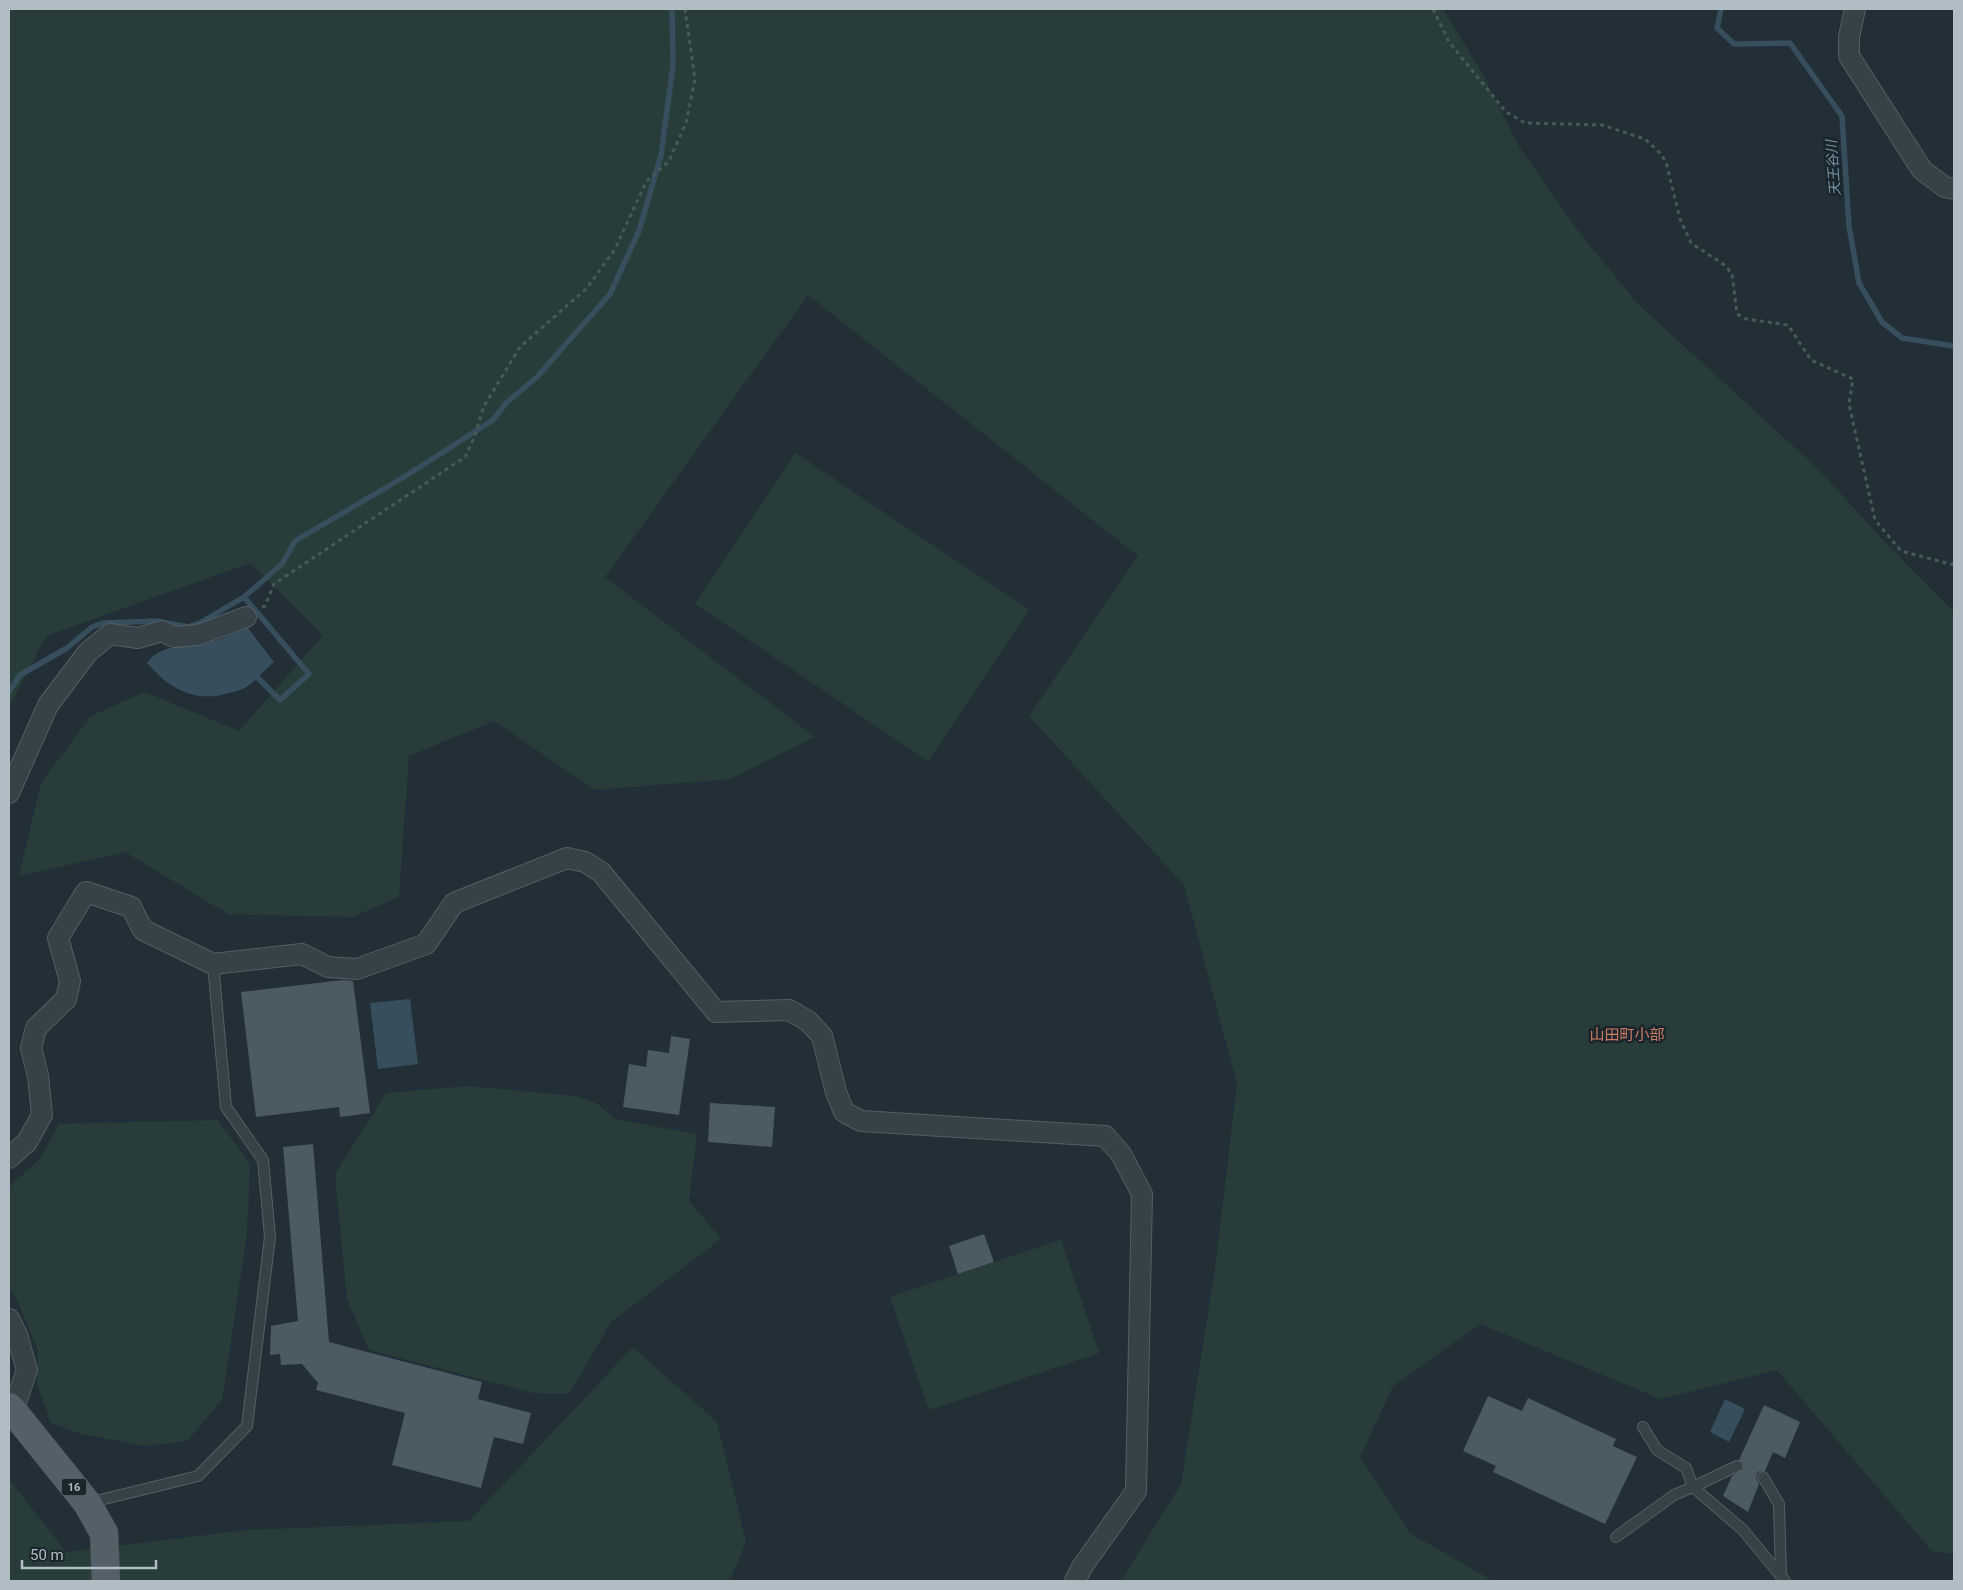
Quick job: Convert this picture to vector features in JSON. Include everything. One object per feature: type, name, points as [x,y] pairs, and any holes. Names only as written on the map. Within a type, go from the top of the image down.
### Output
[{"type":"main road","name":"16","points":[[11,1409],[87,1503],[104,1533],[106,1581]]},
{"type":"street","points":[[1855,9],[1849,37],[1849,56],[1922,170],[1945,186],[1954,189]]},
{"type":"street","points":[[9,793],[48,705],[88,652],[110,634],[138,638],[162,631],[174,637],[198,635],[246,617]]},
{"type":"street","points":[[9,1158],[27,1142],[42,1115],[38,1076],[31,1048],[36,1028],[66,999],[70,981],[58,938],[86,892],[131,907],[143,930],[213,964],[302,954],[328,967],[357,969],[426,944],[454,903],[567,858],[586,862],[600,872],[716,1012],[789,1010],[808,1021],[822,1036],[836,1092],[844,1112],[861,1121],[1105,1136],[1121,1154],[1142,1194],[1136,1491],[1082,1567],[1076,1581]]},
{"type":"street","points":[[9,1319],[18,1335],[27,1370],[11,1409]]},
{"type":"lane","points":[[87,1503],[198,1476],[246,1426],[270,1237],[262,1160],[226,1107],[213,964]]},
{"type":"lane","points":[[1643,1427],[1657,1450],[1686,1468],[1693,1487],[1743,1530],[1783,1579]]},
{"type":"lane","points":[[1616,1537],[1674,1495],[1737,1466]]},
{"type":"lane","points":[[1763,1477],[1779,1504],[1783,1579]]},
{"type":"path","points":[[246,617],[265,606],[274,584],[465,457],[474,438],[484,406],[520,347],[587,288],[614,249],[646,182],[669,161],[686,123],[695,79],[685,9]]},
{"type":"path","points":[[1433,9],[1449,42],[1506,112],[1525,123],[1602,125],[1645,139],[1660,154],[1666,162],[1680,219],[1691,243],[1726,266],[1732,274],[1737,314],[1746,320],[1788,325],[1810,360],[1853,379],[1849,404],[1875,520],[1901,551],[1954,565]]},
{"type":"green space","points":[[9,9],[1443,9],[1482,73],[1520,148],[1578,231],[1638,304],[1817,468],[1887,544],[1954,612],[1954,1554],[1932,1551],[1777,1370],[1661,1399],[1480,1324],[1393,1386],[1360,1457],[1410,1533],[1493,1581],[1121,1581],[1181,1484],[1215,1269],[1237,1084],[1184,885],[1029,716],[1138,556],[808,295],[605,577],[815,737],[730,779],[595,790],[494,721],[409,756],[399,897],[352,917],[228,914],[125,852],[19,876],[41,783],[91,716],[145,692],[239,731],[323,635],[250,563],[46,636],[9,707]]},
{"type":"green space","points":[[796,453],[1029,610],[928,761],[695,604]]},
{"type":"green space","points":[[468,1086],[575,1096],[596,1103],[615,1119],[697,1134],[689,1201],[721,1239],[611,1322],[569,1394],[533,1393],[369,1350],[347,1299],[335,1174],[386,1093]]},
{"type":"green space","points":[[218,1120],[250,1164],[247,1234],[222,1400],[187,1441],[144,1446],[82,1434],[51,1423],[37,1383],[38,1350],[16,1297],[9,1287],[9,1187],[40,1159],[59,1124]]},
{"type":"green space","points":[[1061,1240],[1099,1353],[929,1410],[890,1297]]},
{"type":"green space","points":[[633,1347],[717,1422],[746,1542],[730,1581],[9,1581],[9,1479],[66,1552],[248,1530],[469,1521]]},
{"type":"water","points":[[248,628],[274,662],[251,683],[241,689],[217,696],[194,695],[164,680],[147,663],[160,652],[178,646],[214,641]]},
{"type":"water","points":[[410,999],[418,1064],[378,1069],[370,1003]]},
{"type":"water","points":[[1725,1399],[1745,1409],[1729,1442],[1710,1432]]},
{"type":"building","points":[[343,980],[353,981],[370,1113],[340,1117],[339,1107],[256,1117],[241,992]]},
{"type":"building","points":[[671,1036],[690,1039],[679,1115],[623,1107],[629,1064],[646,1067],[648,1050],[669,1053]]},
{"type":"building","points":[[710,1103],[775,1107],[772,1147],[708,1142]]},
{"type":"building","points":[[313,1144],[329,1342],[482,1382],[478,1399],[531,1413],[523,1444],[494,1437],[481,1488],[392,1465],[405,1413],[316,1390],[318,1383],[302,1364],[281,1365],[280,1354],[270,1355],[271,1326],[298,1321],[283,1147]]},
{"type":"building","points":[[984,1234],[994,1262],[958,1274],[949,1246]]},
{"type":"building","points":[[1488,1396],[1522,1411],[1528,1398],[1616,1439],[1613,1446],[1637,1457],[1605,1524],[1493,1472],[1496,1466],[1463,1451]]},
{"type":"building","points":[[1764,1405],[1800,1422],[1785,1458],[1773,1452],[1765,1471],[1757,1473],[1756,1478],[1759,1484],[1748,1512],[1723,1496],[1732,1476],[1743,1469],[1743,1464],[1739,1460]]},
{"type":"waterway","points":[[252,672],[280,700],[309,674],[244,597],[282,564],[295,541],[404,477],[493,420],[506,403],[537,377],[610,294],[639,231],[661,155],[673,66],[672,9]]},
{"type":"waterway","name":"天王谷川","points":[[1721,9],[1717,28],[1734,44],[1790,43],[1842,116],[1849,226],[1859,283],[1882,322],[1902,338],[1954,346]]},
{"type":"waterway","points":[[9,692],[20,675],[67,648],[92,627],[103,623],[157,621],[188,627],[198,624],[244,597]]},
{"type":"district","name":"山田町小部","points":[[1627,1035]]}]
